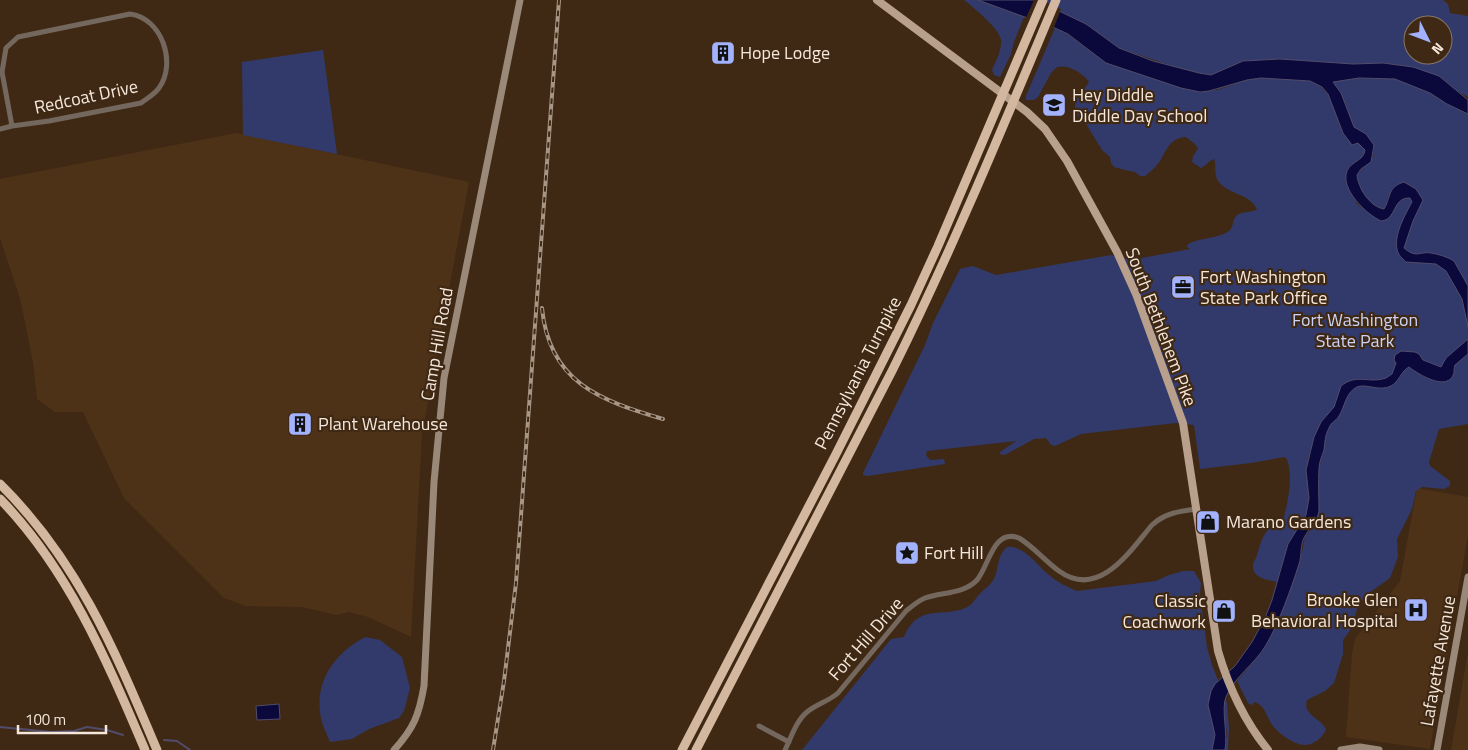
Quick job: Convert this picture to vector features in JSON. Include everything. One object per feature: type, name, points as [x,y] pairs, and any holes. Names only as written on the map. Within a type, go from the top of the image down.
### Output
[{"type":"highway","name":"Pennsylvania Turnpike","points":[[682,750],[886,356],[938,246],[1043,0]]},
{"type":"highway","name":"Pennsylvania Turnpike","points":[[696,750],[898,361],[950,249],[1056,0]]},
{"type":"highway","points":[[0,484],[25,510],[50,541],[86,595],[157,750]]},
{"type":"highway","points":[[0,499],[39,545],[74,596],[108,664],[146,750]]},
{"type":"main road","name":"South Bethlehem Pike","points":[[877,0],[1027,112],[1045,129],[1067,161],[1117,252],[1136,294],[1183,423],[1218,651],[1235,695],[1252,728],[1268,750]]},
{"type":"street","name":"Camp Hill Road","points":[[394,750],[407,736],[415,722],[421,705],[424,686],[434,482],[444,378],[520,0]]},
{"type":"street","name":"Redcoat Drive","points":[[0,129],[141,103],[160,87],[166,72],[166,54],[162,39],[149,21],[138,15],[130,14],[18,38],[6,48],[2,72],[12,126]]},
{"type":"street","name":"Fort Hill Drive","points":[[785,750],[803,716],[838,693],[906,611],[916,602],[925,598],[957,591],[974,583],[995,546],[1002,539],[1013,536],[1019,538],[1069,577],[1079,579],[1094,578],[1118,565],[1158,519],[1170,513],[1197,509]]},
{"type":"street","name":"Lafayette Avenue","points":[[1437,750],[1468,577]]},
{"type":"street","points":[[759,726],[789,742]]},
{"type":"street","points":[[1342,750],[1360,747],[1379,750]]},
{"type":"shaded area","points":[[978,0],[1036,0],[1086,24],[1119,48],[1153,61],[1211,75],[1243,61],[1280,59],[1353,64],[1383,63],[1413,67],[1439,76],[1468,100],[1468,114],[1430,93],[1395,79],[1359,78],[1333,82],[1341,93],[1354,127],[1366,134],[1374,145],[1371,162],[1361,169],[1357,175],[1362,191],[1374,205],[1384,209],[1390,193],[1399,184],[1404,182],[1416,189],[1423,200],[1413,221],[1404,248],[1412,253],[1434,253],[1454,261],[1468,286],[1468,327],[1462,299],[1446,271],[1436,264],[1406,262],[1398,253],[1397,237],[1412,202],[1410,198],[1400,201],[1390,217],[1381,221],[1368,213],[1351,193],[1347,185],[1347,171],[1351,165],[1362,157],[1365,150],[1358,143],[1352,145],[1343,133],[1328,94],[1322,87],[1310,81],[1261,78],[1209,91],[1200,92],[1181,88],[1106,63],[1068,34]]},
{"type":"shaded area","points":[[236,133],[469,182],[422,434],[411,637],[368,617],[349,612],[337,615],[302,607],[246,606],[224,598],[124,498],[83,412],[55,412],[37,399],[33,362],[21,302],[0,238],[0,179]]},
{"type":"shaded area","points":[[1468,339],[1468,354],[1455,365],[1451,379],[1439,382],[1419,374],[1409,367],[1391,386],[1382,388],[1361,386],[1353,390],[1348,396],[1339,416],[1331,424],[1325,439],[1319,466],[1319,511],[1317,518],[1303,541],[1299,564],[1276,627],[1261,652],[1234,683],[1226,697],[1224,708],[1225,750],[1212,750],[1215,735],[1208,705],[1211,691],[1215,684],[1235,666],[1252,642],[1265,618],[1288,544],[1306,515],[1309,498],[1306,470],[1314,437],[1321,422],[1334,407],[1341,386],[1352,380],[1380,380],[1386,378],[1392,374],[1396,363],[1394,360],[1395,355],[1401,351],[1415,352],[1423,360],[1441,367],[1446,358]]},
{"type":"shaded area","name":"Brooke Glen Behavioral Hospital","points":[[1417,488],[1468,497],[1468,535],[1430,749],[1346,737],[1352,654],[1355,639],[1400,581]]},
{"type":"shaded area","points":[[1468,652],[1468,750],[1451,750]]},
{"type":"shaded area","points":[[279,704],[280,719],[257,720],[256,706]]},
{"type":"green space","points":[[964,0],[978,0],[1024,17],[1011,54],[1000,77],[994,75],[992,70],[1001,48],[999,35],[986,18]]},
{"type":"green space","points":[[1036,0],[1443,0],[1448,4],[1450,13],[1468,16],[1468,97],[1455,90],[1448,83],[1413,67],[1383,63],[1353,64],[1280,59],[1243,61],[1211,75],[1181,69],[1119,48],[1086,24]]},
{"type":"green space","name":"Fort Washington State Park","points":[[1055,28],[1067,34],[1106,63],[1181,88],[1200,92],[1217,90],[1247,80],[1261,78],[1310,81],[1325,91],[1329,97],[1344,135],[1354,145],[1358,143],[1365,150],[1362,158],[1357,161],[1347,184],[1357,204],[1373,216],[1391,208],[1406,198],[1410,198],[1412,202],[1408,209],[1420,208],[1399,183],[1388,197],[1384,209],[1374,205],[1366,196],[1360,186],[1357,175],[1373,157],[1374,145],[1354,127],[1341,93],[1332,82],[1359,78],[1395,79],[1430,93],[1468,114],[1468,424],[1439,429],[1429,462],[1430,466],[1450,481],[1450,486],[1444,489],[1422,487],[1416,491],[1412,509],[1397,539],[1398,557],[1390,578],[1369,593],[1359,603],[1351,629],[1343,640],[1343,654],[1334,683],[1325,691],[1307,700],[1306,705],[1309,713],[1324,725],[1326,729],[1321,737],[1308,745],[1291,741],[1281,734],[1273,726],[1264,709],[1259,704],[1255,702],[1251,705],[1248,703],[1237,681],[1260,654],[1272,633],[1300,562],[1305,537],[1314,525],[1319,511],[1319,468],[1324,449],[1310,450],[1306,470],[1309,498],[1306,515],[1288,544],[1277,582],[1258,576],[1253,570],[1253,563],[1265,534],[1270,528],[1277,529],[1282,525],[1290,483],[1287,459],[1284,457],[1200,469],[1194,425],[1176,423],[1081,434],[1055,446],[1051,445],[1046,438],[1034,439],[1005,455],[1000,454],[1000,452],[1016,441],[927,451],[926,455],[930,460],[944,459],[945,464],[868,476],[863,475],[960,269],[973,266],[996,275],[1111,255],[1131,260],[1190,249],[1187,247],[1188,244],[1225,234],[1231,229],[1237,216],[1241,213],[1257,209],[1249,200],[1219,182],[1216,176],[1214,159],[1201,168],[1192,162],[1193,156],[1198,149],[1186,137],[1176,139],[1167,148],[1153,169],[1145,176],[1114,167],[1110,157],[1102,150],[1086,124],[1074,112],[1076,101],[1089,82],[1075,70],[1061,66],[1057,67],[1051,73],[1038,97],[1034,100],[1026,100]]},
{"type":"green space","points":[[323,50],[337,154],[243,135],[242,62]]},
{"type":"green space","points":[[1007,547],[1013,547],[1025,552],[1052,578],[1077,591],[1156,581],[1183,571],[1194,571],[1201,583],[1200,595],[1207,647],[1227,703],[1228,750],[1225,750],[1227,733],[1225,722],[1222,750],[802,750],[891,639],[904,637],[910,626],[917,619],[925,615],[960,610],[969,606],[993,581],[1000,556]]},
{"type":"green space","points":[[365,637],[380,640],[402,657],[410,688],[404,711],[399,718],[369,729],[352,739],[330,742],[321,716],[321,688],[325,677],[337,658]]},
{"type":"pier","points":[[1034,0],[1041,0],[1061,9],[1053,30],[1025,20]]},
{"type":"waterway","points":[[0,727],[51,732],[74,731],[87,727],[123,735]]},
{"type":"waterway","points":[[164,740],[177,741],[190,750]]},
{"type":"railway","points":[[493,750],[516,583],[559,0]]},
{"type":"railway","points":[[542,308],[547,333],[555,354],[566,371],[598,395],[618,404],[663,419]]},
{"type":"place","name":"Hope Lodge","points":[[723,53]]},
{"type":"place","name":"Hey Diddle Diddle Day School","points":[[1054,105]]},
{"type":"place","name":"Fort Washington State Park Office","points":[[1183,287]]},
{"type":"place","name":"Plant Warehouse","points":[[300,424]]},
{"type":"place","name":"Marano Gardens","points":[[1208,522]]},
{"type":"place","name":"Fort Hill","points":[[907,553]]},
{"type":"place","name":"Brooke Glen Behavioral Hospital","points":[[1416,610]]},
{"type":"place","name":"Classic Coachwork","points":[[1224,611]]}]
